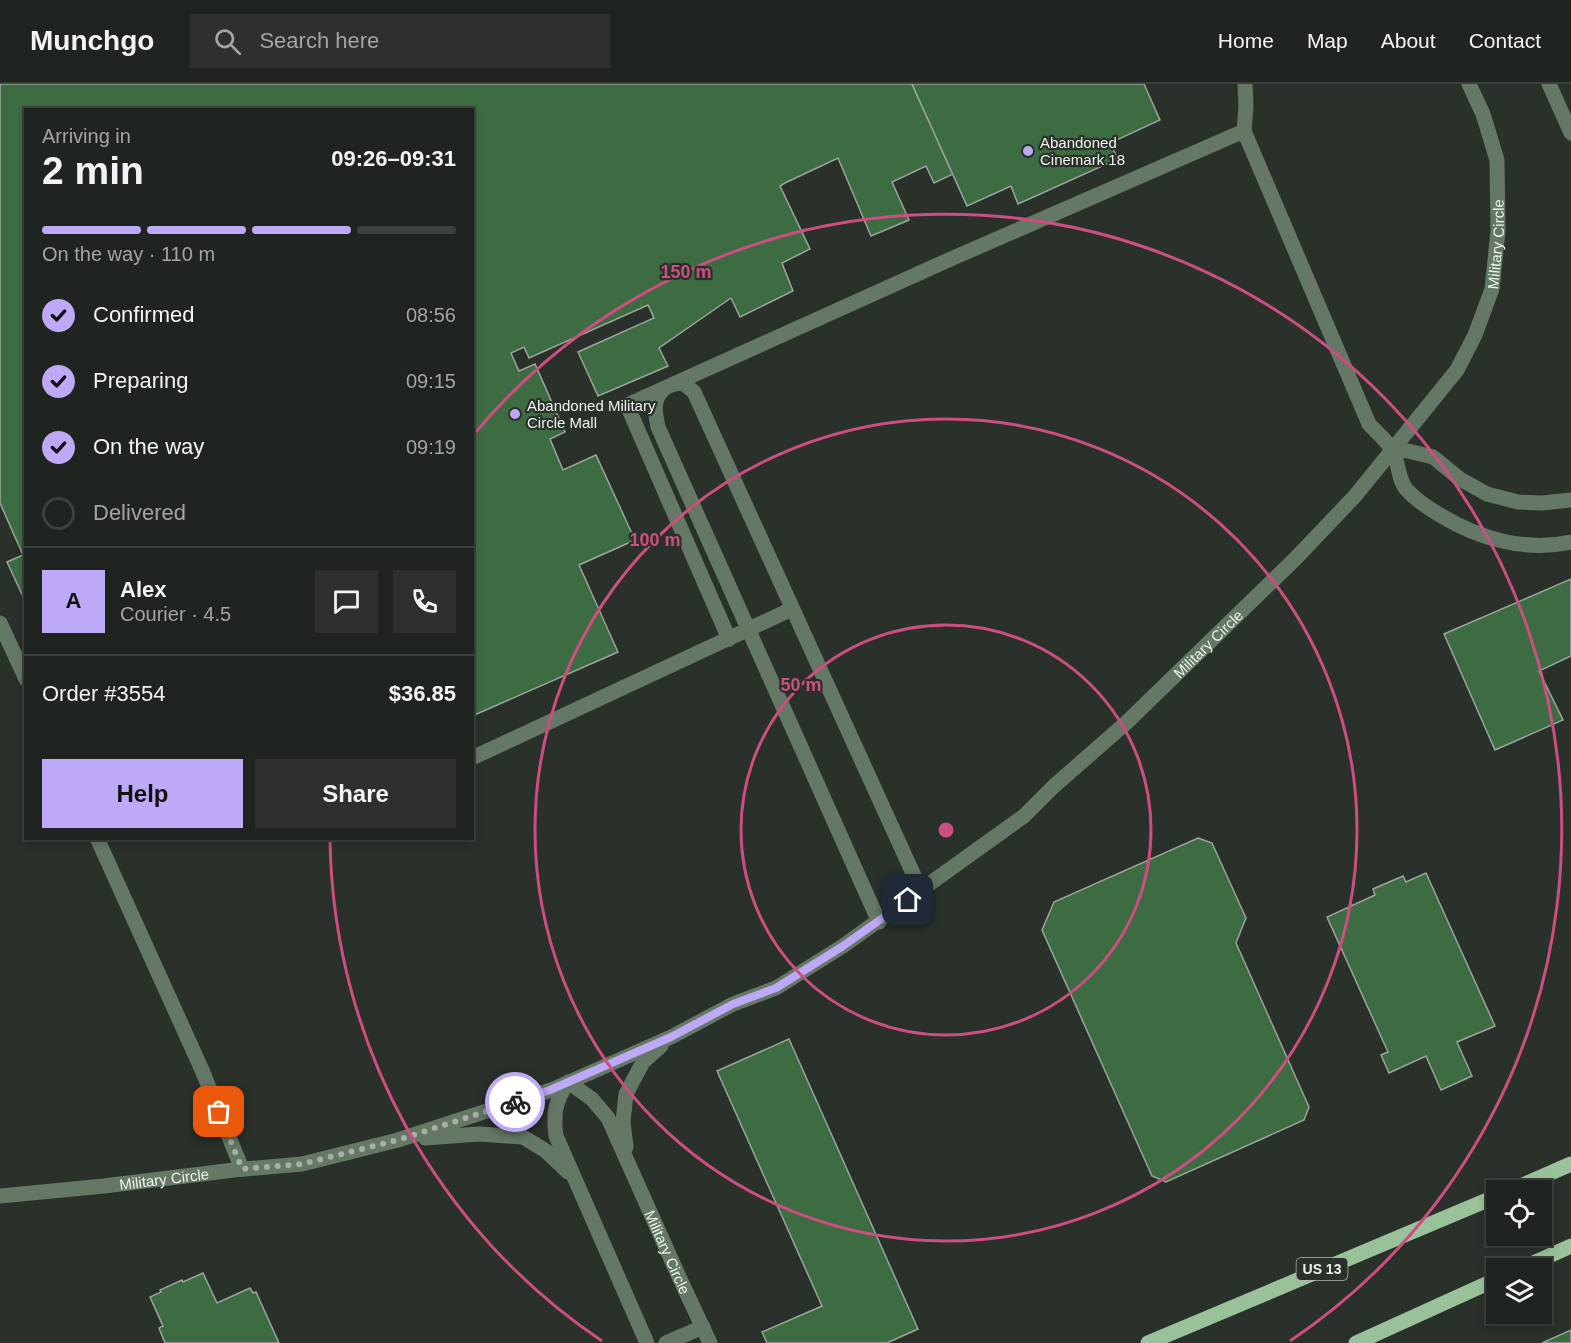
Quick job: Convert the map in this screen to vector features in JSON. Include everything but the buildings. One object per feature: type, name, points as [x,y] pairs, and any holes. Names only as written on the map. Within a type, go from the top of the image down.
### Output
[{"type":"main road","points":[[1534,1180],[1571,1164]]},
{"type":"main road","name":"US 13","points":[[1148,1343],[1486,1201]]},
{"type":"main road","points":[[1544,1258],[1571,1246]]},
{"type":"main road","points":[[1356,1343],[1486,1284]]},
{"type":"street","points":[[1245,84],[1244,131],[1369,424],[1393,450],[1405,489],[1425,506],[1456,525],[1491,539],[1527,546],[1559,545],[1571,542]]},
{"type":"street","name":"Military Circle","points":[[0,1196],[302,1164],[398,1140],[550,1090],[671,1037],[733,1004],[776,988],[879,922],[1024,816],[1054,786],[1126,723],[1303,550],[1355,496],[1457,370],[1475,335],[1492,290],[1498,231],[1497,160],[1483,114],[1469,84]]},
{"type":"street","points":[[1549,84],[1571,133]]},
{"type":"street","points":[[729,639],[627,405],[953,258],[1244,131]]},
{"type":"street","points":[[879,922],[658,427],[654,408],[658,393],[669,386],[683,383],[694,392],[921,891]]},
{"type":"street","points":[[1393,450],[1433,457],[1460,479],[1487,494],[1518,502],[1542,503],[1571,500]]},
{"type":"street","points":[[474,757],[792,609]]},
{"type":"street","points":[[0,623],[24,675]]},
{"type":"street","points":[[98,840],[202,1070],[242,1169]]},
{"type":"street","name":"Military Circle","points":[[628,1162],[623,1122],[626,1094],[643,1062],[671,1037]]},
{"type":"street","name":"Military Circle","points":[[568,1082],[592,1099],[608,1118],[710,1343]]},
{"type":"street","name":"Military Circle","points":[[568,1082],[555,1106],[555,1136],[648,1343]]},
{"type":"street","name":"Military Circle","points":[[398,1140],[479,1134],[523,1137],[546,1151],[573,1176]]},
{"type":"street","points":[[666,1343],[703,1327]]},
{"type":"way so far","points":[[219,1112],[242,1169],[302,1164],[398,1140],[515,1102]]},
{"type":"place","name":"Abandoned Cinemark 18","points":[[1028,151]]},
{"type":"place","name":"Abandoned Military Circle Mall","points":[[515,414]]},
{"type":"route","points":[[515,1102],[550,1090],[671,1037],[733,1004],[776,988],[843,946],[908,900]]}]
